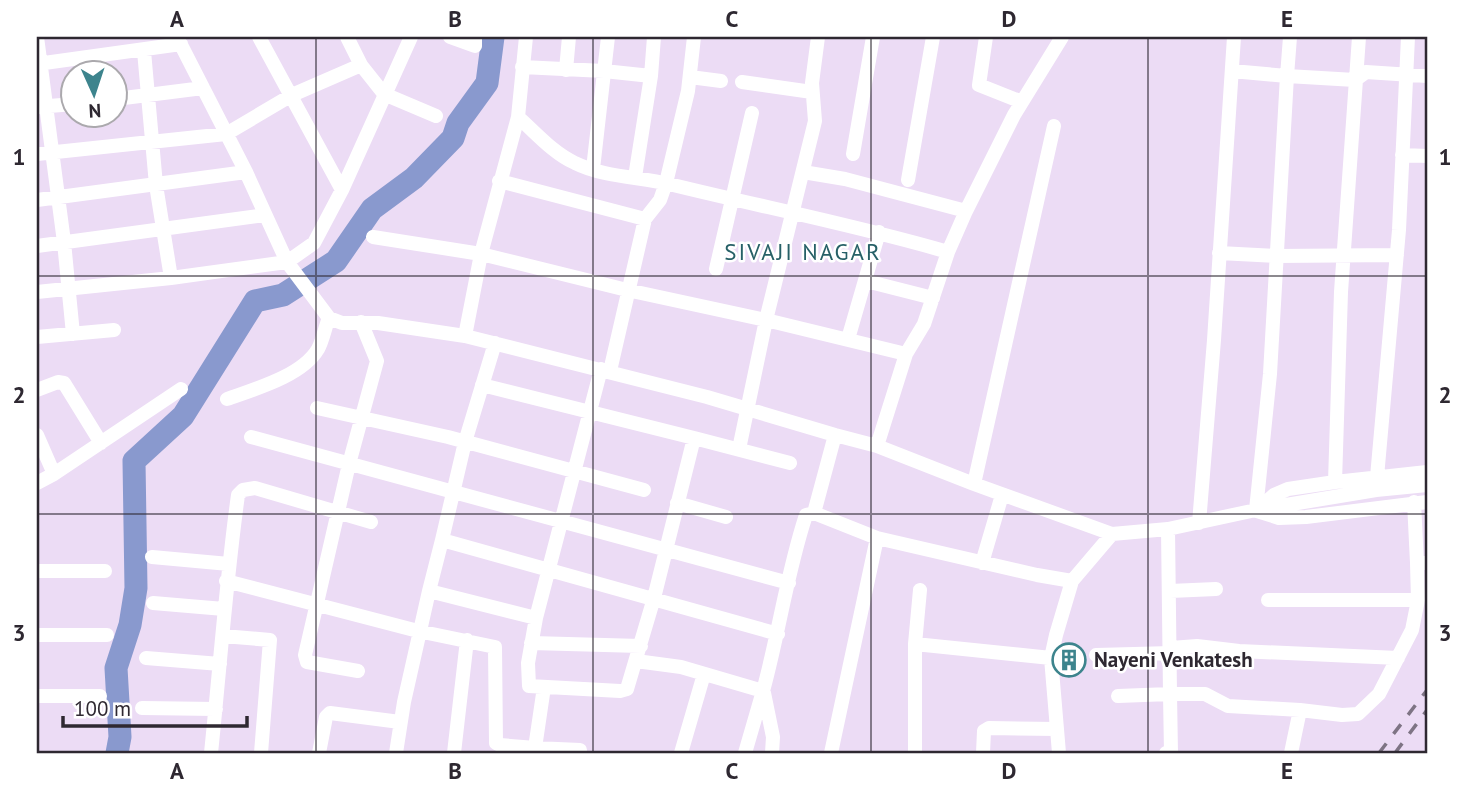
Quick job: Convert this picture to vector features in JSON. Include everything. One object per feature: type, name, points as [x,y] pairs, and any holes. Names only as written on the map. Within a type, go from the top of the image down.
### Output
[{"type":"street","points":[[37,37],[41,107],[52,153],[73,334]]},
{"type":"street","points":[[259,37],[342,190]]},
{"type":"street","points":[[347,37],[361,65],[384,94],[436,116]]},
{"type":"street","points":[[37,292],[287,262],[314,243],[342,190],[411,37]]},
{"type":"street","points":[[450,37],[475,46],[475,37]]},
{"type":"street","points":[[466,336],[481,254],[517,117],[526,37]]},
{"type":"street","points":[[566,70],[569,37]]},
{"type":"street","points":[[593,169],[608,37]]},
{"type":"street","points":[[635,177],[651,76],[654,37]]},
{"type":"street","points":[[694,37],[690,77],[666,183],[660,200],[645,219],[605,370],[573,472],[536,618],[528,683],[534,688],[627,689],[654,598],[694,438]]},
{"type":"street","points":[[738,449],[766,320],[815,121],[813,92],[818,37]]},
{"type":"street","points":[[853,154],[873,37]]},
{"type":"street","points":[[908,180],[933,37]]},
{"type":"street","points":[[986,37],[979,85],[1022,102]]},
{"type":"street","points":[[877,446],[906,354],[923,324],[965,211],[1022,102],[1062,37]]},
{"type":"street","points":[[1199,523],[1234,37]]},
{"type":"street","points":[[1256,510],[1270,374],[1290,37]]},
{"type":"street","points":[[1335,482],[1344,256],[1359,37]]},
{"type":"street","points":[[1377,477],[1396,256],[1408,37]]},
{"type":"street","points":[[39,64],[144,51],[179,41],[246,172],[287,262],[329,318],[342,323],[360,322],[466,336],[605,370],[877,446],[1112,534],[1168,529],[1256,510],[1427,485]]},
{"type":"street","points":[[144,51],[156,186],[171,278]]},
{"type":"street","points":[[37,154],[226,134],[292,95],[361,65]]},
{"type":"street","points":[[522,66],[651,76]]},
{"type":"street","points":[[1232,71],[1355,80],[1366,72],[1427,76]]},
{"type":"street","points":[[690,77],[721,81]]},
{"type":"street","points":[[741,82],[813,92]]},
{"type":"street","points":[[130,98],[203,88]]},
{"type":"street","points":[[41,107],[60,105]]},
{"type":"street","points":[[716,269],[752,113]]},
{"type":"street","points":[[517,117],[558,153],[577,164],[879,232],[948,252]]},
{"type":"street","points":[[974,484],[1054,126]]},
{"type":"street","points":[[1402,155],[1427,156]]},
{"type":"street","points":[[37,200],[246,172]]},
{"type":"street","points":[[803,172],[845,179],[965,211]]},
{"type":"street","points":[[499,181],[645,219]]},
{"type":"street","points":[[37,246],[265,215]]},
{"type":"street","points":[[848,339],[879,232]]},
{"type":"street","points":[[373,237],[481,254],[906,354]]},
{"type":"street","points":[[1219,253],[1396,256]]},
{"type":"street","points":[[866,281],[933,298]]},
{"type":"street","points":[[227,399],[281,380],[302,365],[318,350],[329,318]]},
{"type":"street","points":[[358,671],[307,662],[305,655],[349,464],[377,361],[360,322]]},
{"type":"street","points":[[37,337],[114,330]]},
{"type":"street","points":[[396,753],[418,631],[465,442],[495,343]]},
{"type":"street","points":[[37,390],[58,382],[64,383],[101,443]]},
{"type":"street","points":[[482,385],[790,463]]},
{"type":"street","points":[[37,483],[181,389]]},
{"type":"street","points":[[317,408],[465,442],[644,490]]},
{"type":"street","points":[[37,435],[54,474]]},
{"type":"street","points":[[814,513],[835,435]]},
{"type":"street","points":[[251,437],[789,583]]},
{"type":"street","points":[[1256,510],[1273,495],[1288,489],[1427,472],[1427,463]]},
{"type":"street","points":[[211,753],[226,581],[237,495],[243,490],[255,488],[371,522]]},
{"type":"street","points":[[982,563],[1002,495]]},
{"type":"street","points":[[1118,696],[1205,694],[1228,706],[1342,715],[1358,714],[1379,694],[1412,630],[1422,563],[1421,502],[1306,517],[1279,518],[1256,510]]},
{"type":"street","points":[[677,503],[726,517]]},
{"type":"street","points":[[746,753],[806,515],[814,513],[877,538],[1072,581]]},
{"type":"street","points":[[1166,753],[1171,753],[1168,529]]},
{"type":"street","points":[[1059,753],[1051,658],[1072,581],[1112,534]]},
{"type":"street","points":[[831,753],[877,538]]},
{"type":"street","points":[[442,540],[778,634]]},
{"type":"street","points":[[152,557],[229,564]]},
{"type":"street","points":[[37,571],[105,571]]},
{"type":"street","points":[[226,581],[418,631],[495,647],[496,743],[534,750],[580,750]]},
{"type":"street","points":[[1170,590],[1216,589]]},
{"type":"street","points":[[915,753],[915,644],[920,590]]},
{"type":"street","points":[[429,591],[536,618]]},
{"type":"street","points":[[1268,600],[1418,600]]},
{"type":"street","points":[[153,603],[224,609]]},
{"type":"street","points":[[37,635],[107,635]]},
{"type":"street","points":[[223,636],[270,640],[261,753]]},
{"type":"street","points":[[453,753],[467,640]]},
{"type":"street","points":[[531,643],[641,646]]},
{"type":"street","points":[[915,644],[1051,658]]},
{"type":"street","points":[[1096,655],[1171,651],[1197,646],[1239,651],[1398,658]]},
{"type":"street","points":[[146,658],[220,664]]},
{"type":"street","points":[[636,661],[681,667],[763,691]]},
{"type":"street","points":[[681,753],[704,674]]},
{"type":"street","points":[[534,750],[544,687]]},
{"type":"street","points":[[763,691],[773,737],[772,753]]},
{"type":"street","points":[[37,696],[100,696]]},
{"type":"street","points":[[142,708],[216,709]]},
{"type":"street","points":[[1291,753],[1300,710]]},
{"type":"street","points":[[319,753],[326,717],[330,713],[400,722]]},
{"type":"street","points":[[983,753],[983,735],[989,728],[1057,729]]},
{"type":"waterway","points":[[117,753],[120,737],[116,668],[130,625],[136,588],[134,461],[183,416],[255,301],[283,295],[336,261],[372,209],[414,178],[453,138],[458,123],[487,83],[493,37]]},
{"type":"railway","points":[[1379,753],[1427,690]]},
{"type":"railway","points":[[1395,753],[1427,710]]},
{"type":"place","name":"Nayeni Venkatesh","points":[[1069,660]]},
{"type":"district","name":"SIVAJI NAGAR","points":[[803,252]]}]
